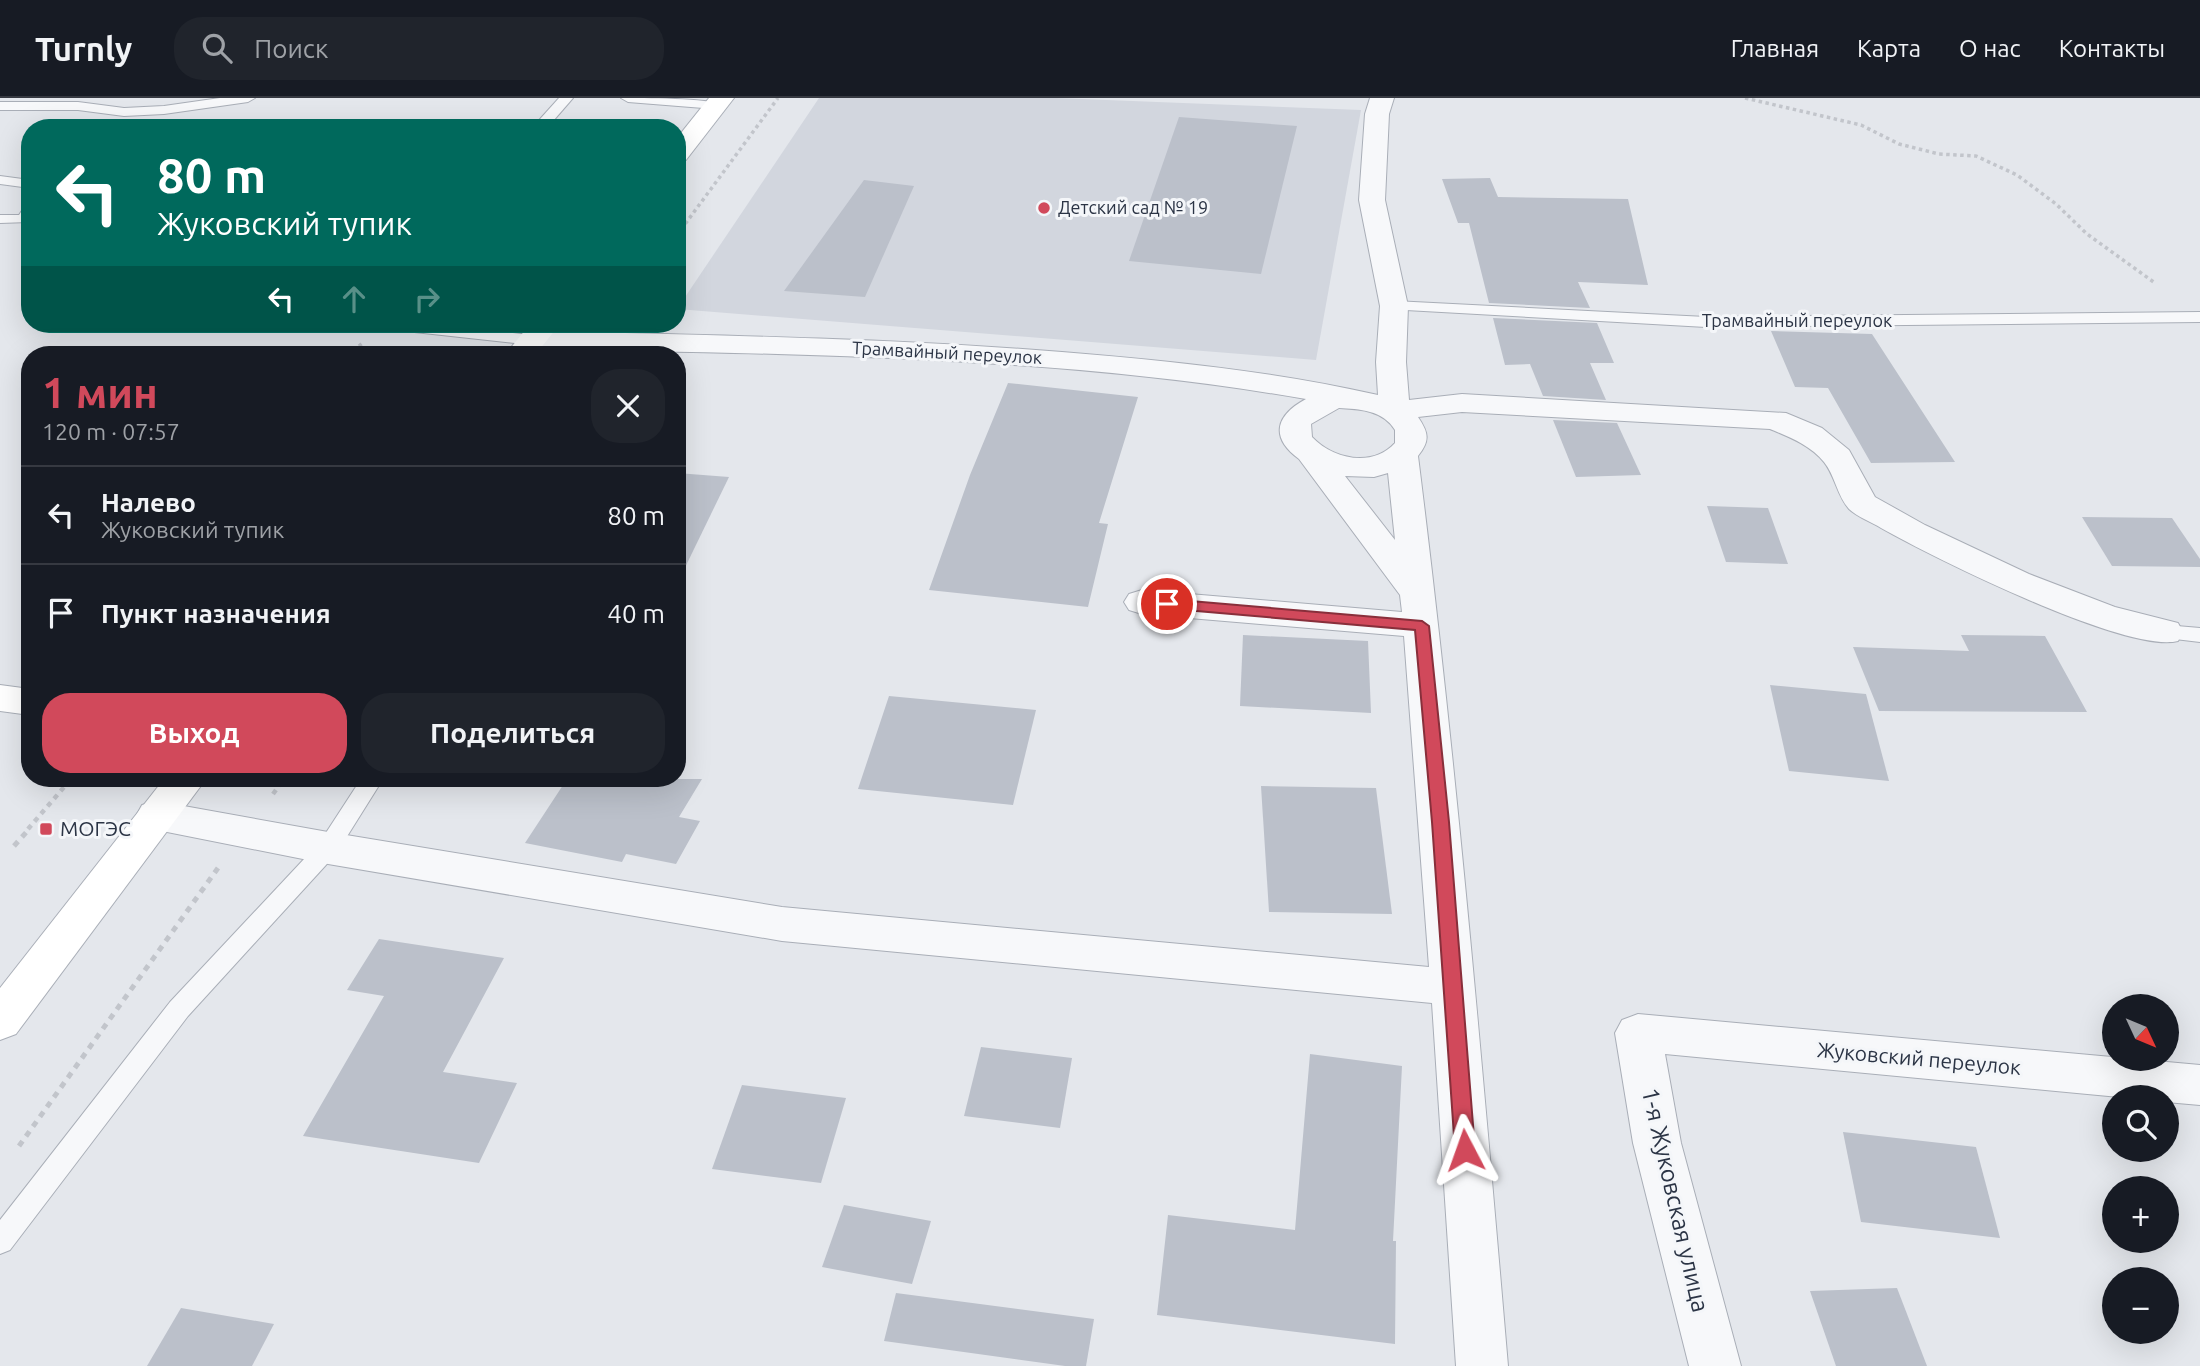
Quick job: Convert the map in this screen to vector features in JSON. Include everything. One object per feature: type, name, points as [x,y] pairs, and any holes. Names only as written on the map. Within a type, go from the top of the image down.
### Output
[{"type":"main road","points":[[686,144],[719,102]]},
{"type":"main road","points":[[0,698],[21,701]]},
{"type":"main road","points":[[0,1021],[180,787]]},
{"type":"street","points":[[1382,98],[1377,114],[1372,200],[1394,306],[1391,362],[1394,411]]},
{"type":"street","name":"Трамвайный переулок","points":[[532,340],[603,346]]},
{"type":"street","name":"Трамвайный переулок","points":[[686,348],[787,345],[964,353],[1207,373],[1358,400]]},
{"type":"street","points":[[1251,380],[1297,419]]},
{"type":"street","points":[[1314,456],[1331,463],[1368,467],[1387,463],[1402,455],[1411,445],[1412,433],[1406,421],[1394,411],[1377,403],[1358,400],[1321,403],[1297,419],[1295,431],[1301,445],[1314,456],[1420,611]]},
{"type":"street","points":[[1394,411],[1462,403],[1775,420],[1811,435],[1829,449],[1838,457],[1862,503],[1913,532],[2017,582],[2104,616],[2165,632]]},
{"type":"street","points":[[1402,455],[1420,611],[1482,1366]]},
{"type":"street","points":[[1142,602],[1420,611]]},
{"type":"street","points":[[156,816],[328,848],[782,924],[1452,987]]},
{"type":"street","name":"Жуковский переулок","points":[[1639,1033],[2200,1085]]},
{"type":"street","name":"1-я Жуковская улица","points":[[1639,1033],[1657,1143],[1715,1366]]},
{"type":"lane","points":[[0,106],[78,106],[124,112],[164,110],[248,98]]},
{"type":"lane","points":[[547,119],[566,98]]},
{"type":"lane","points":[[628,98],[719,102]]},
{"type":"lane","points":[[0,180],[21,183]]},
{"type":"lane","points":[[0,219],[21,219]]},
{"type":"lane","name":"Трамвайный переулок","points":[[1394,306],[1706,322],[2200,317]]},
{"type":"lane","points":[[469,333],[532,340]]},
{"type":"lane","points":[[2165,632],[2200,635]]},
{"type":"lane","points":[[0,1241],[179,1009],[328,848],[367,787]]},
{"type":"path","points":[[686,223],[778,98]]},
{"type":"path","points":[[1745,98],[1861,125],[1899,144],[1938,153],[1976,156],[2017,176],[2056,204],[2087,234],[2165,288]]},
{"type":"path","points":[[14,846],[64,787]]},
{"type":"path","points":[[16,1149],[278,787]]},
{"type":"shaded area","name":"Детский сад № 19","points":[[819,98],[1056,98],[1361,110],[1316,360],[686,310],[686,296]]},
{"type":"building","points":[[1179,117],[1297,126],[1261,274],[1129,261]]},
{"type":"building","points":[[1490,178],[1498,197],[1628,199],[1648,285],[1578,282],[1590,308],[1489,303],[1469,223],[1458,223],[1442,179]]},
{"type":"building","points":[[864,180],[914,186],[865,297],[784,291]]},
{"type":"building","points":[[1493,318],[1597,323],[1614,363],[1590,363],[1606,400],[1543,396],[1530,364],[1505,365]]},
{"type":"building","points":[[1771,331],[1872,334],[1955,462],[1871,463],[1828,388],[1795,387]]},
{"type":"building","points":[[1008,383],[1138,397],[1099,523],[1108,524],[1088,607],[929,590],[970,475]]},
{"type":"building","points":[[1553,420],[1617,423],[1641,475],[1576,477]]},
{"type":"building","points":[[686,474],[729,477],[686,565]]},
{"type":"building","points":[[1707,506],[1768,508],[1788,564],[1726,562]]},
{"type":"building","points":[[2082,517],[2172,518],[2200,559],[2200,567],[2112,566]]},
{"type":"building","points":[[1243,635],[1368,641],[1371,713],[1240,706]]},
{"type":"building","points":[[1961,635],[2045,636],[2087,712],[1879,711],[1853,647],[1969,651]]},
{"type":"building","points":[[1770,685],[1866,694],[1889,781],[1789,771]]},
{"type":"building","points":[[889,696],[1036,710],[1013,805],[858,789]]},
{"type":"building","points":[[686,779],[702,779],[679,817],[700,821],[676,864],[626,854],[622,862],[525,843],[562,787],[686,787]]},
{"type":"building","points":[[1261,786],[1376,788],[1392,914],[1269,912]]},
{"type":"building","points":[[379,939],[504,958],[443,1072],[517,1083],[479,1163],[303,1136],[384,996],[347,990]]},
{"type":"building","points":[[981,1047],[1072,1058],[1060,1128],[964,1116]]},
{"type":"building","points":[[1310,1054],[1402,1066],[1393,1241],[1396,1241],[1395,1344],[1157,1315],[1168,1215],[1295,1230]]},
{"type":"building","points":[[742,1085],[846,1098],[821,1183],[712,1169]]},
{"type":"building","points":[[1843,1132],[1976,1147],[2000,1238],[1861,1222]]},
{"type":"building","points":[[844,1205],[931,1221],[912,1284],[822,1267]]},
{"type":"building","points":[[1897,1288],[1927,1366],[1836,1366],[1810,1291]]},
{"type":"building","points":[[896,1293],[1094,1319],[1086,1366],[1065,1366],[884,1341]]},
{"type":"building","points":[[181,1308],[274,1324],[252,1366],[147,1366]]},
{"type":"place","name":"Детский сад № 19","points":[[1044,208]]},
{"type":"place","name":"МОГЭС","points":[[46,829]]},
{"type":"route","points":[[1167,604],[1422,626],[1465,1150]]}]
